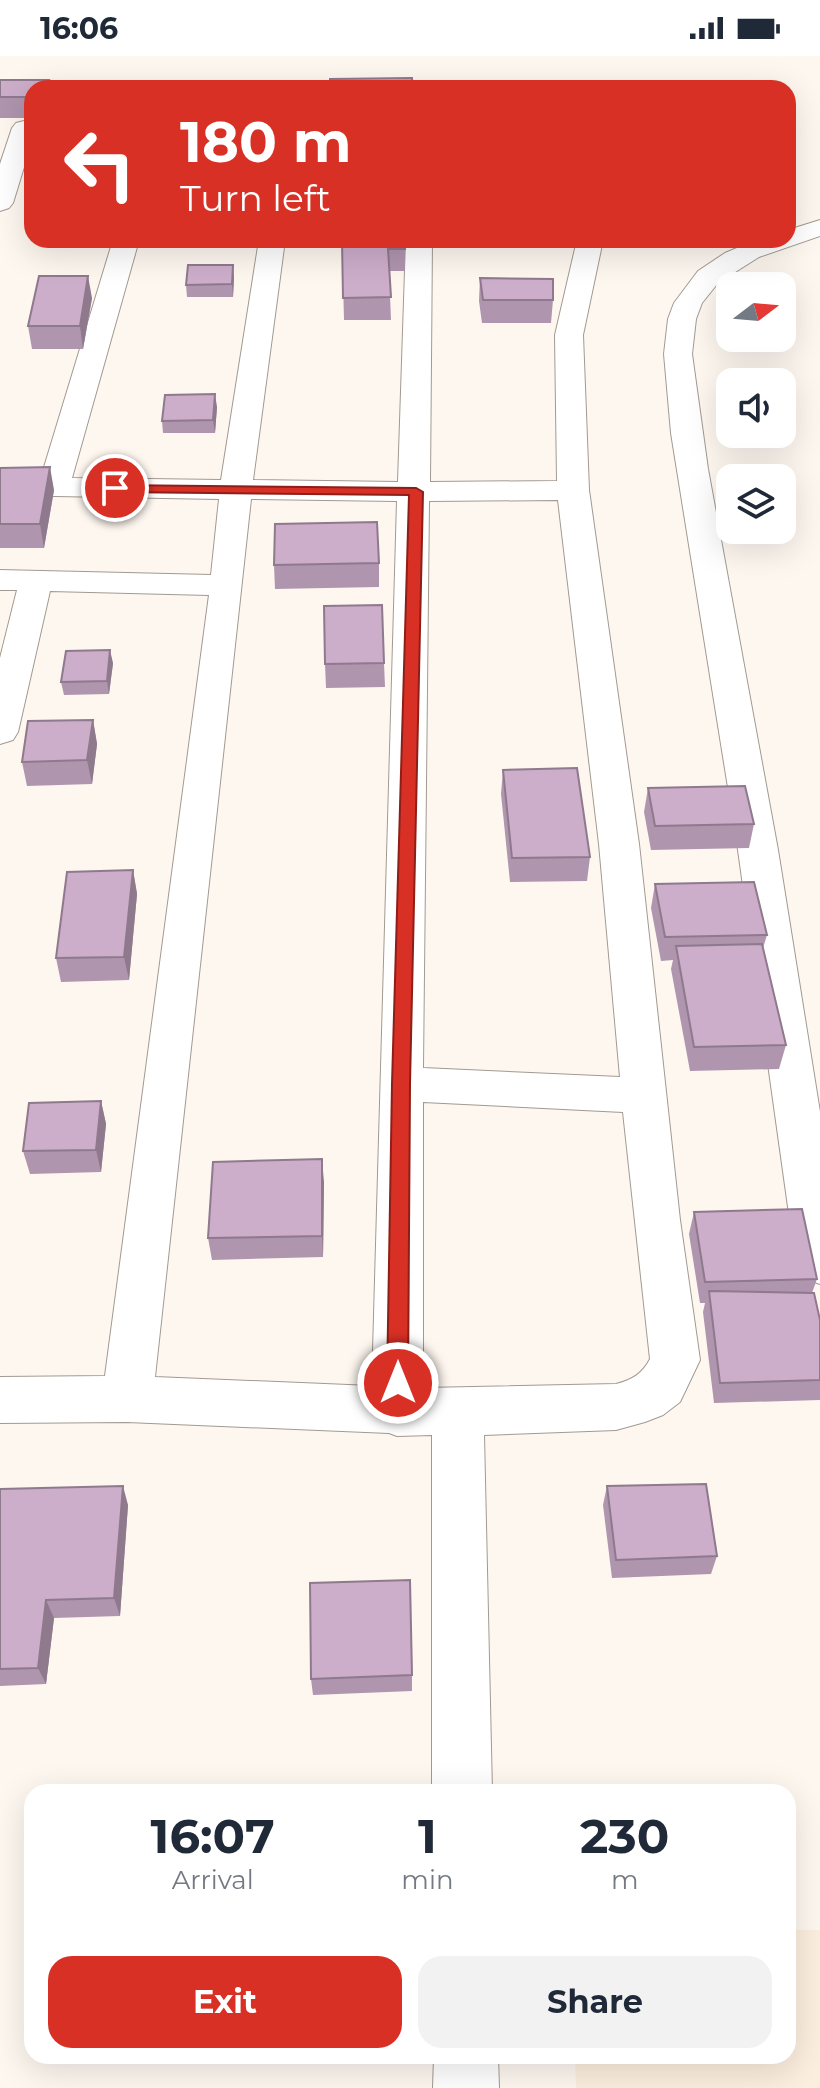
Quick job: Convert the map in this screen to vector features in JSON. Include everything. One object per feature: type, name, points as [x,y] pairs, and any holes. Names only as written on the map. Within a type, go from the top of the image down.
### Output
[{"type":"street","points":[[0,203],[19,128]]},
{"type":"street","points":[[796,236],[820,228]]},
{"type":"street","points":[[54,487],[124,248]]},
{"type":"street","points":[[127,1399],[227,585],[236,488],[271,248]]},
{"type":"street","points":[[397,1413],[419,248]]},
{"type":"street","points":[[0,1400],[127,1399],[397,1413],[458,1413],[616,1407],[645,1399],[662,1386],[675,1360],[643,1096],[619,844],[573,490],[569,335],[588,248]]},
{"type":"street","points":[[762,248],[729,261],[696,287],[682,319],[678,349],[706,554],[749,791],[820,1264]]},
{"type":"street","points":[[0,486],[416,492],[573,490]]},
{"type":"street","points":[[0,580],[227,585]]},
{"type":"street","points":[[0,732],[36,581]]},
{"type":"street","points":[[401,1084],[643,1096]]},
{"type":"street","points":[[458,1413],[462,1784]]},
{"type":"street","points":[[466,2064],[466,2088]]},
{"type":"shaded area","points":[[796,1930],[820,1930],[820,2088],[576,2088],[575,2064],[796,2064]]},
{"type":"building","points":[[412,78],[412,80],[330,80]]},
{"type":"building","points":[[0,80],[24,80],[24,97],[0,97]]},
{"type":"building","points":[[342,248],[405,248],[388,249],[391,297],[343,298]]},
{"type":"building","points":[[188,265],[233,265],[232,284],[186,285]]},
{"type":"building","points":[[39,276],[88,276],[80,326],[28,326]]},
{"type":"building","points":[[480,278],[553,279],[553,300],[483,300]]},
{"type":"building","points":[[215,394],[213,420],[162,421],[165,395]]},
{"type":"building","points":[[50,467],[40,524],[0,524],[0,468]]},
{"type":"building","points":[[377,522],[379,563],[274,565],[275,524]]},
{"type":"building","points":[[382,605],[384,663],[325,664],[324,606]]},
{"type":"building","points":[[110,650],[107,681],[61,682],[66,651]]},
{"type":"building","points":[[93,720],[87,760],[22,762],[28,721]]},
{"type":"building","points":[[577,768],[590,857],[512,858],[503,770]]},
{"type":"building","points":[[745,786],[754,824],[655,826],[648,788]]},
{"type":"building","points":[[133,870],[124,957],[56,958],[67,872]]},
{"type":"building","points":[[754,882],[767,935],[665,937],[655,884]]},
{"type":"building","points":[[762,944],[786,1045],[694,1047],[676,946]]},
{"type":"building","points":[[101,1101],[96,1150],[23,1151],[29,1103]]},
{"type":"building","points":[[322,1159],[322,1236],[208,1238],[213,1162]]},
{"type":"building","points":[[802,1209],[817,1279],[705,1282],[694,1212]]},
{"type":"building","points":[[709,1291],[814,1293],[820,1320],[820,1380],[720,1383]]},
{"type":"building","points":[[706,1484],[717,1556],[616,1560],[607,1486]]},
{"type":"building","points":[[123,1486],[114,1598],[46,1600],[38,1668],[0,1669],[0,1489]]},
{"type":"building","points":[[410,1580],[412,1675],[311,1679],[310,1583]]},
{"type":"route","points":[[115,488],[416,492],[401,1084],[398,1383]]}]
